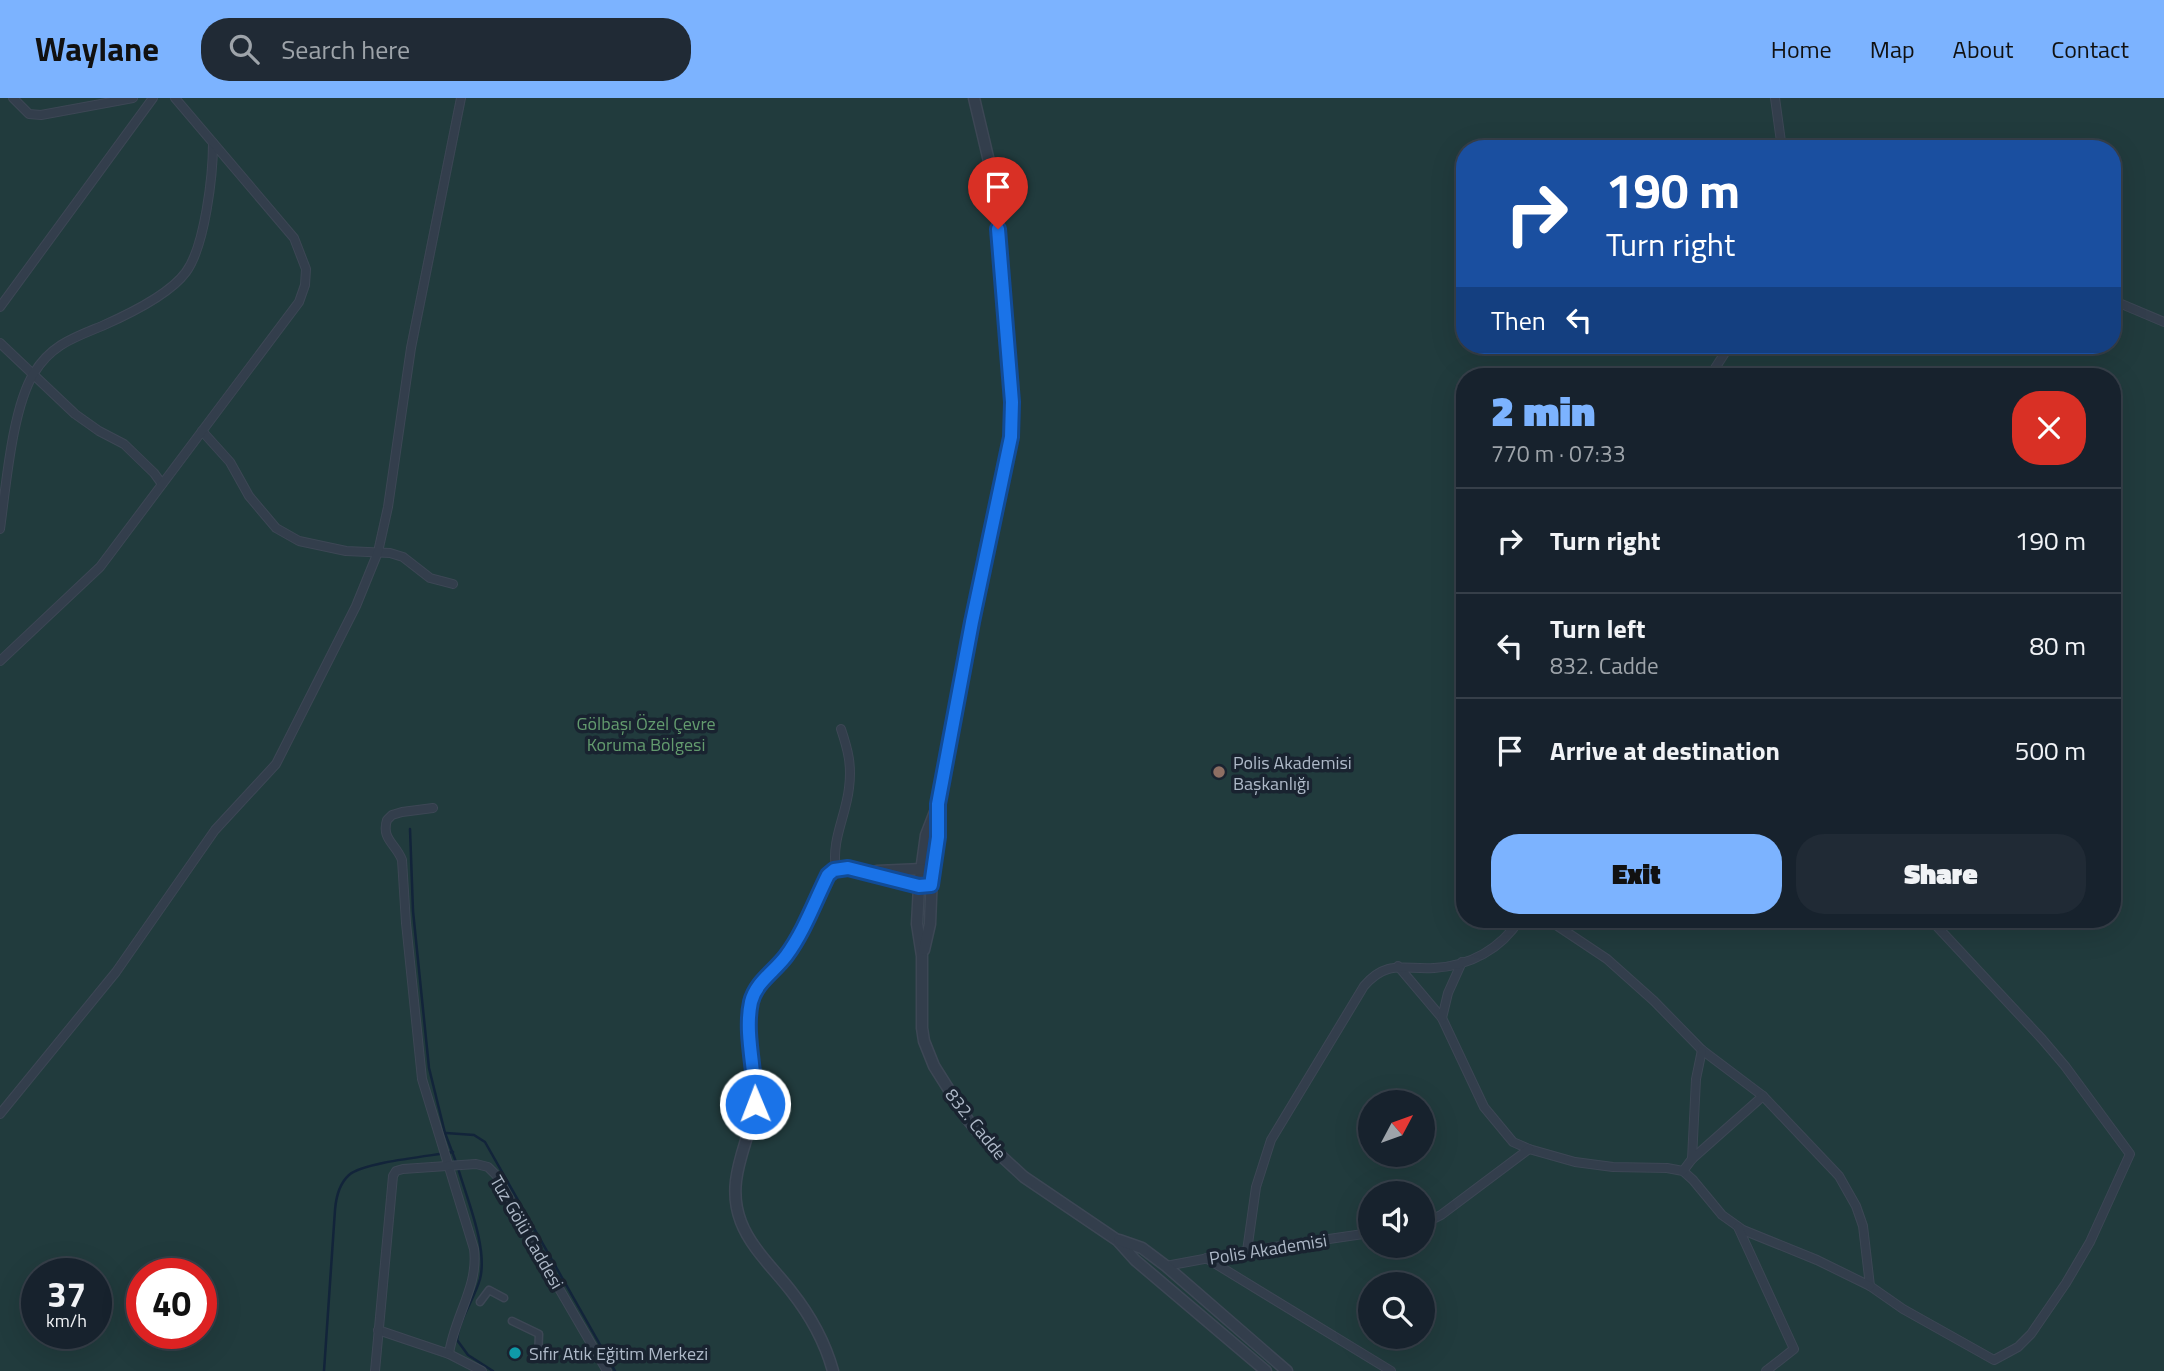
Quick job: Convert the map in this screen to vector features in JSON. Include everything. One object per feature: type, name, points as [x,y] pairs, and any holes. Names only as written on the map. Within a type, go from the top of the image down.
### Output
[{"type":"street","points":[[13,98],[29,114],[41,116],[133,98]]},
{"type":"street","points":[[0,307],[153,98]]},
{"type":"street","points":[[0,661],[100,567],[299,302],[305,285],[306,269],[294,238],[175,98]]},
{"type":"street","points":[[0,1114],[116,972],[215,831],[275,764],[356,606],[378,552],[388,507],[411,348],[461,98]]},
{"type":"street","name":"832. Cadde","points":[[974,98],[992,174],[997,212],[1013,420],[938,804],[938,837],[926,878],[918,923],[922,956],[921,1012],[924,1041],[934,1066],[955,1101],[986,1142],[1010,1166],[1117,1240],[1135,1260],[1266,1371]]},
{"type":"street","points":[[1776,98],[1781,140]]},
{"type":"street","points":[[0,529],[15,433],[23,397],[32,375],[57,347],[148,303],[184,275],[196,253],[201,234],[213,173],[213,143]]},
{"type":"street","points":[[2121,304],[2164,322]]},
{"type":"street","points":[[0,343],[88,424],[124,444],[162,484]]},
{"type":"street","points":[[202,431],[230,462],[249,496],[276,528],[299,541],[346,551],[390,553],[403,558],[430,578],[453,584]]},
{"type":"street","points":[[836,869],[834,855],[849,790],[851,760],[841,729]]},
{"type":"street","points":[[433,808],[395,813],[387,820],[385,830],[388,840],[402,860],[420,1064],[426,1093],[451,1160],[471,1237],[475,1267],[473,1280],[453,1334],[450,1354]]},
{"type":"street","points":[[833,1371],[820,1337],[802,1306],[746,1232],[738,1213],[734,1191],[737,1167],[755,1104],[751,1000],[761,981],[786,956],[828,875],[836,869],[848,868],[926,878]]},
{"type":"street","points":[[867,872],[926,878]]},
{"type":"street","points":[[1247,1251],[1258,1178],[1274,1133],[1358,993],[1370,978],[1398,966],[1434,968],[1483,955],[1495,948],[1513,928]]},
{"type":"street","points":[[1561,928],[1607,959],[1654,1001],[1702,1050],[1763,1096],[1839,1176],[1863,1226],[1870,1286]]},
{"type":"street","points":[[1398,966],[1442,1018],[1484,1107],[1508,1137],[1521,1146],[1554,1157],[1593,1165],[1683,1171],[1722,1215],[1738,1227],[1818,1260],[1870,1286],[1903,1309],[1994,1360],[2018,1347],[2031,1334],[2066,1283],[2090,1242],[2130,1154],[2065,1066],[1938,928]]},
{"type":"street","points":[[1442,1018],[1448,993],[1462,962]]},
{"type":"street","points":[[1692,1159],[1696,1079],[1702,1050]]},
{"type":"street","points":[[1683,1171],[1692,1159],[1763,1096]]},
{"type":"street","points":[[1435,1218],[1529,1149]]},
{"type":"street","name":"Tuz Gölü Caddesi","points":[[375,1371],[393,1176],[403,1169],[451,1160],[483,1165],[497,1176],[607,1371]]},
{"type":"street","points":[[1738,1227],[1794,1349],[1766,1371]]},
{"type":"street","name":"Polis Akademisi","points":[[1166,1266],[1358,1235]]},
{"type":"street","name":"832. Cadde","points":[[1117,1240],[1142,1248],[1166,1266],[1287,1371]]},
{"type":"street","points":[[1206,1258],[1391,1371]]},
{"type":"street","points":[[480,1302],[489,1290],[504,1298]]},
{"type":"street","points":[[512,1321],[540,1334],[538,1357]]},
{"type":"street","points":[[378,1330],[450,1354],[482,1371]]},
{"type":"street","points":[[593,1348],[598,1371]]},
{"type":"green space","name":"Gölbaşı Özel Çevre Koruma Bölgesi","points":[[0,98],[2164,98],[2164,1371],[0,1371]]},
{"type":"waterway","points":[[410,829],[413,911],[429,1068],[445,1133],[456,1162]]},
{"type":"waterway","points":[[446,1133],[474,1135],[485,1142],[615,1371]]},
{"type":"waterway","points":[[324,1371],[335,1205],[343,1182],[349,1175],[368,1166],[453,1152]]},
{"type":"waterway","points":[[458,1168],[479,1238],[482,1267],[457,1340],[468,1355],[493,1371]]},
{"type":"place","name":"Polis Akademisi Başkanlığı","points":[[1219,772]]},
{"type":"place","name":"Sıfır Atık Eğitim Merkezi","points":[[515,1353]]},
{"type":"route","points":[[755,1104],[751,1000],[761,981],[793,945],[828,875],[834,870],[848,868],[919,886],[931,885],[938,837],[938,804],[972,622],[1004,478],[1013,420],[998,229]]}]
